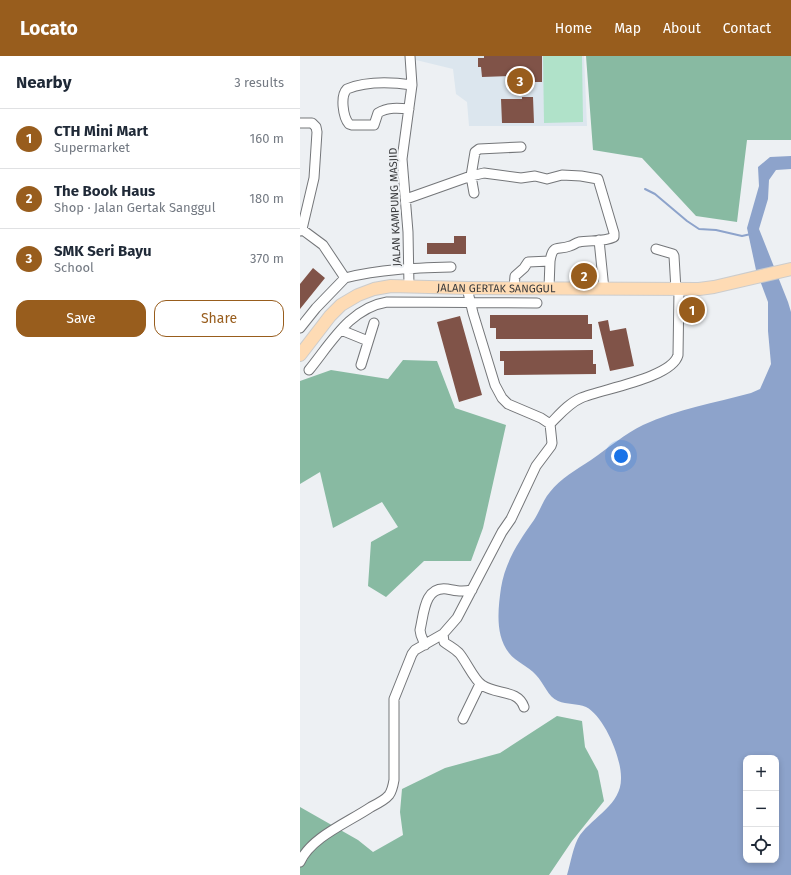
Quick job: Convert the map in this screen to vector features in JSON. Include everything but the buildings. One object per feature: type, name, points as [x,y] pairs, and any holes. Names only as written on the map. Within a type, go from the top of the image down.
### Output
[{"type":"main road","name":"JALAN GERTAK SANGGUL","points":[[300,355],[330,316],[341,305],[358,295],[374,289],[391,286],[678,290],[714,287],[791,269]]},
{"type":"street","name":"JALAN KAMPUNG MASJID","points":[[409,286],[406,199],[402,159],[412,85],[410,56]]},
{"type":"street","points":[[409,109],[398,108],[385,110],[378,113],[374,125],[352,125],[349,124],[345,117],[344,94],[347,88],[362,85],[389,83],[412,85]]},
{"type":"street","points":[[300,123],[312,123],[316,127],[317,132],[314,178],[301,229],[323,245],[345,278]]},
{"type":"street","points":[[474,193],[471,176],[476,150],[521,147]]},
{"type":"street","points":[[406,199],[471,176],[484,173],[522,178],[535,176],[548,179],[562,175],[598,179],[614,233],[612,238],[577,242],[571,246],[557,248],[552,252],[550,261],[549,288]]},
{"type":"street","points":[[599,240],[604,289]]},
{"type":"street","points":[[550,424],[580,398],[645,379],[675,362],[678,355],[678,290],[674,256],[673,254],[656,249]]},
{"type":"street","points":[[514,288],[515,276],[528,262],[550,261]]},
{"type":"street","points":[[300,328],[316,308],[345,278],[364,273],[409,268],[451,267]]},
{"type":"street","points":[[300,862],[302,857],[313,844],[329,832],[385,799],[392,789],[394,780],[394,699],[412,654],[415,650],[443,634],[457,618],[502,532],[515,513],[536,466],[551,446],[552,439],[550,424],[538,416],[508,404],[502,398],[495,386],[467,288]]},
{"type":"street","points":[[309,370],[349,320],[362,310],[375,304],[387,302],[537,303]]},
{"type":"street","points":[[361,365],[374,323]]},
{"type":"street","points":[[341,330],[368,341]]},
{"type":"street","points":[[425,644],[420,630],[428,598],[431,593],[437,589],[459,592],[472,590]]},
{"type":"street","points":[[443,634],[444,642],[458,652],[480,684],[515,696],[522,702],[524,707]]},
{"type":"street","points":[[463,719],[480,684]]},
{"type":"shaded area","points":[[416,56],[584,56],[587,126],[469,126],[467,102],[456,94],[453,69],[416,60]]},
{"type":"green space","points":[[543,56],[582,56],[583,122],[544,123]]},
{"type":"green space","points":[[586,56],[791,56],[791,140],[747,140],[737,222],[696,216],[642,158],[593,150]]},
{"type":"green space","points":[[403,360],[437,361],[455,408],[506,425],[483,528],[471,561],[424,561],[386,597],[368,586],[371,542],[398,527],[382,502],[333,528],[320,472],[300,484],[300,381],[331,370],[388,379]]},
{"type":"green space","points":[[557,716],[582,721],[585,747],[598,771],[604,801],[572,841],[549,875],[300,875],[300,807],[358,840],[373,852],[403,835],[400,812],[402,789],[445,768],[500,753]]},
{"type":"water","points":[[791,156],[791,169],[776,170],[769,180],[768,199],[759,229],[791,312],[791,875],[567,875],[574,849],[580,835],[606,809],[617,795],[621,777],[618,759],[615,748],[605,728],[593,712],[586,707],[561,702],[555,699],[551,696],[536,675],[509,653],[501,638],[499,622],[499,604],[503,578],[513,552],[536,517],[545,498],[554,487],[569,474],[623,437],[656,419],[683,410],[751,393],[760,389],[771,364],[768,331],[768,302],[756,270],[747,228],[759,186],[758,167],[770,157]]},
{"type":"waterway","points":[[645,189],[655,194],[687,221],[699,229],[716,230],[742,236],[751,234]]},
{"type":"place","name":"SMK Seri Bayu","points":[[520,81]]},
{"type":"place","name":"The Book Haus","points":[[584,276]]},
{"type":"place","name":"CTH Mini Mart","points":[[692,310]]}]
